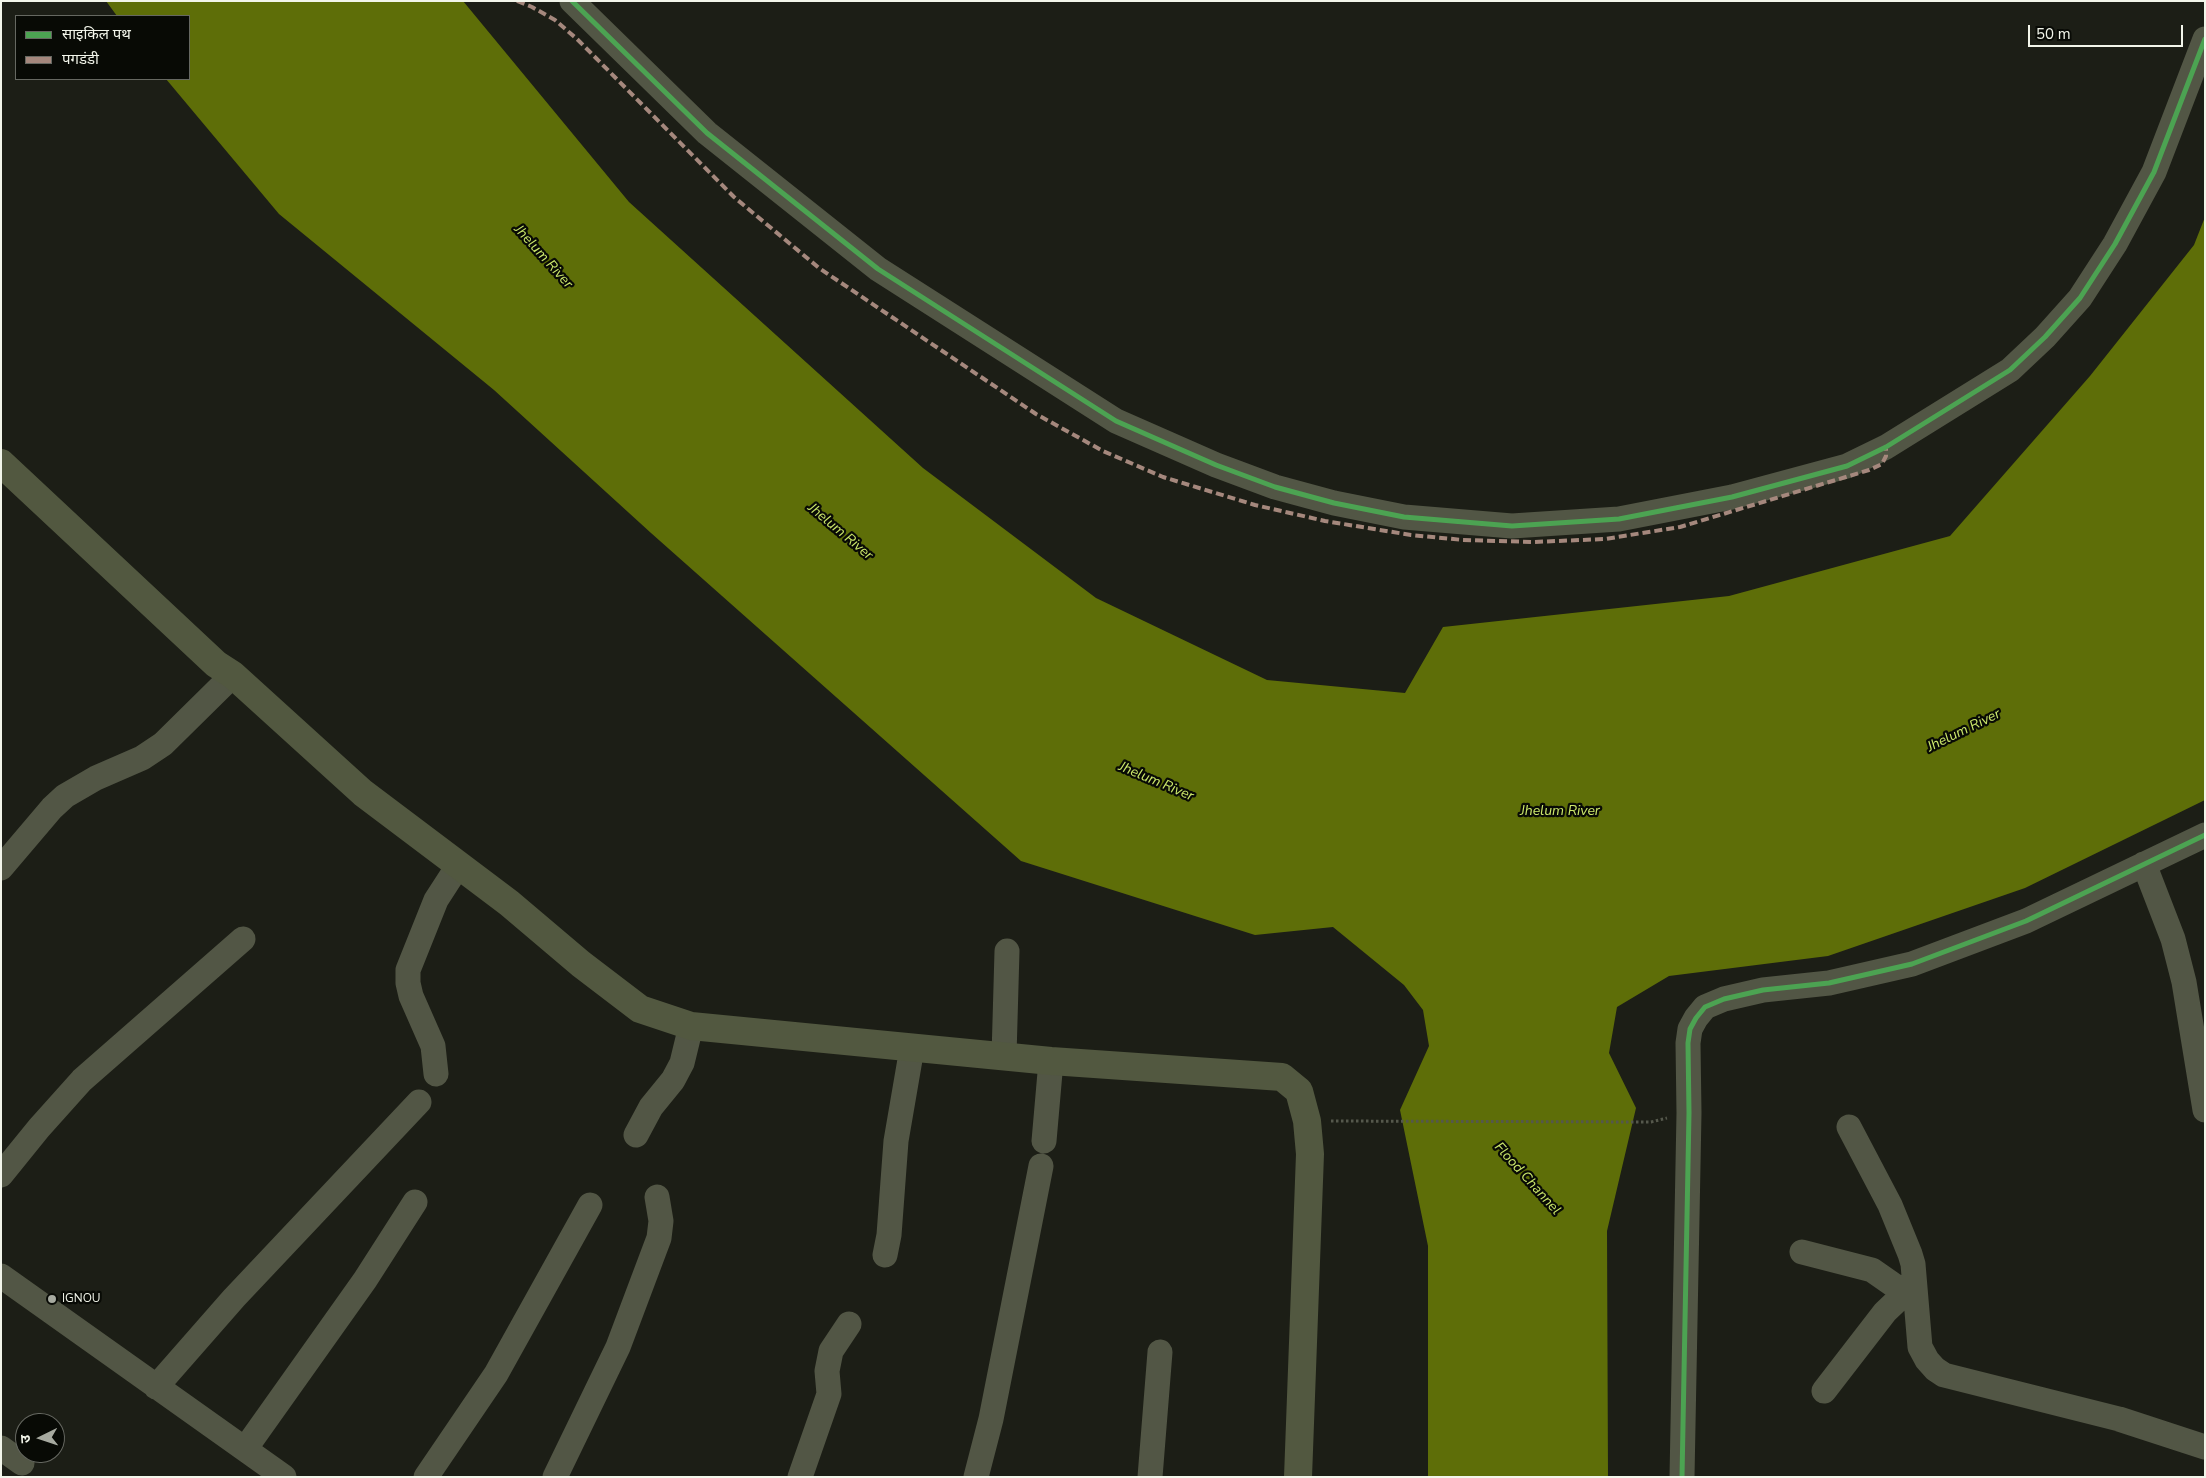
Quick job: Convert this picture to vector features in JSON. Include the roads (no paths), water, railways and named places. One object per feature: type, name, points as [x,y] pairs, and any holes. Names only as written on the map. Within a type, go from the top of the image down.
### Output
[{"type":"main road","points":[[1,464],[216,664],[233,676],[363,793],[509,903],[581,964],[640,1009],[691,1026],[1050,1061],[1282,1077],[1299,1091],[1307,1121],[1310,1154],[1298,1477]]},
{"type":"street","points":[[572,1],[707,133],[878,269],[1116,421],[1216,465],[1275,487],[1334,503],[1404,517],[1512,526],[1619,519],[1732,496],[1848,466],[1886,447],[2010,370],[2045,337],[2080,298],[2115,244],[2154,172],[2205,39]]},
{"type":"street","points":[[1,868],[52,808],[65,796],[96,778],[142,758],[162,744],[199,711],[233,676]]},
{"type":"street","points":[[1682,1477],[1689,1113],[1688,1043],[1690,1029],[1696,1018],[1705,1007],[1724,999],[1763,990],[1829,983],[1912,964],[2026,921],[2205,835]]},
{"type":"street","points":[[2144,864],[2173,939],[2184,982],[2205,1110]]},
{"type":"street","points":[[436,1074],[433,1046],[411,996],[408,970],[436,900],[458,866]]},
{"type":"street","points":[[1,1175],[39,1128],[82,1080],[243,939]]},
{"type":"street","points":[[1004,1056],[1007,951]]},
{"type":"street","points":[[636,1135],[651,1107],[673,1080],[682,1063],[691,1026]]},
{"type":"street","points":[[885,1256],[889,1235],[896,1141],[912,1048]]},
{"type":"street","points":[[1044,1141],[1050,1061]]},
{"type":"street","points":[[156,1387],[234,1298],[419,1102]]},
{"type":"street","points":[[1849,1128],[1890,1205],[1907,1246],[1913,1264],[1910,1291],[1920,1346],[1927,1360],[1944,1375],[2119,1419],[2205,1447]]},
{"type":"street","points":[[976,1477],[991,1419],[1041,1166]]},
{"type":"street","points":[[555,1477],[618,1347],[659,1238],[661,1221],[657,1197]]},
{"type":"street","points":[[245,1449],[365,1280],[415,1202]]},
{"type":"street","points":[[426,1477],[496,1374],[590,1205]]},
{"type":"street","points":[[1802,1252],[1872,1270],[1910,1291]]},
{"type":"street","points":[[1,1276],[284,1477]]},
{"type":"street","points":[[1824,1391],[1885,1312],[1910,1291]]},
{"type":"street","points":[[800,1477],[829,1394],[827,1371],[831,1351],[849,1324]]},
{"type":"street","points":[[1150,1477],[1160,1352]]},
{"type":"street","points":[[1,1448],[15,1458]]},
{"type":"water","name":"Jhelum River","points":[[106,1],[463,1],[629,202],[923,468],[1096,598],[1267,680],[1405,693],[1443,627],[1729,596],[1950,536],[2090,376],[2194,245],[2205,217],[2205,800],[2025,888],[1828,956],[1669,976],[1617,1007],[1609,1053],[1636,1108],[1607,1231],[1608,1477],[1428,1477],[1428,1246],[1400,1110],[1429,1046],[1423,1010],[1404,985],[1333,927],[1255,935],[1021,861],[651,533],[494,390],[279,214],[167,80],[190,80],[190,15],[116,15]]},
{"type":"place","name":"IGNOU","points":[[52,1299]]},
{"type":"water label","name":"Flood Channel","points":[[1527,1179]]}]
